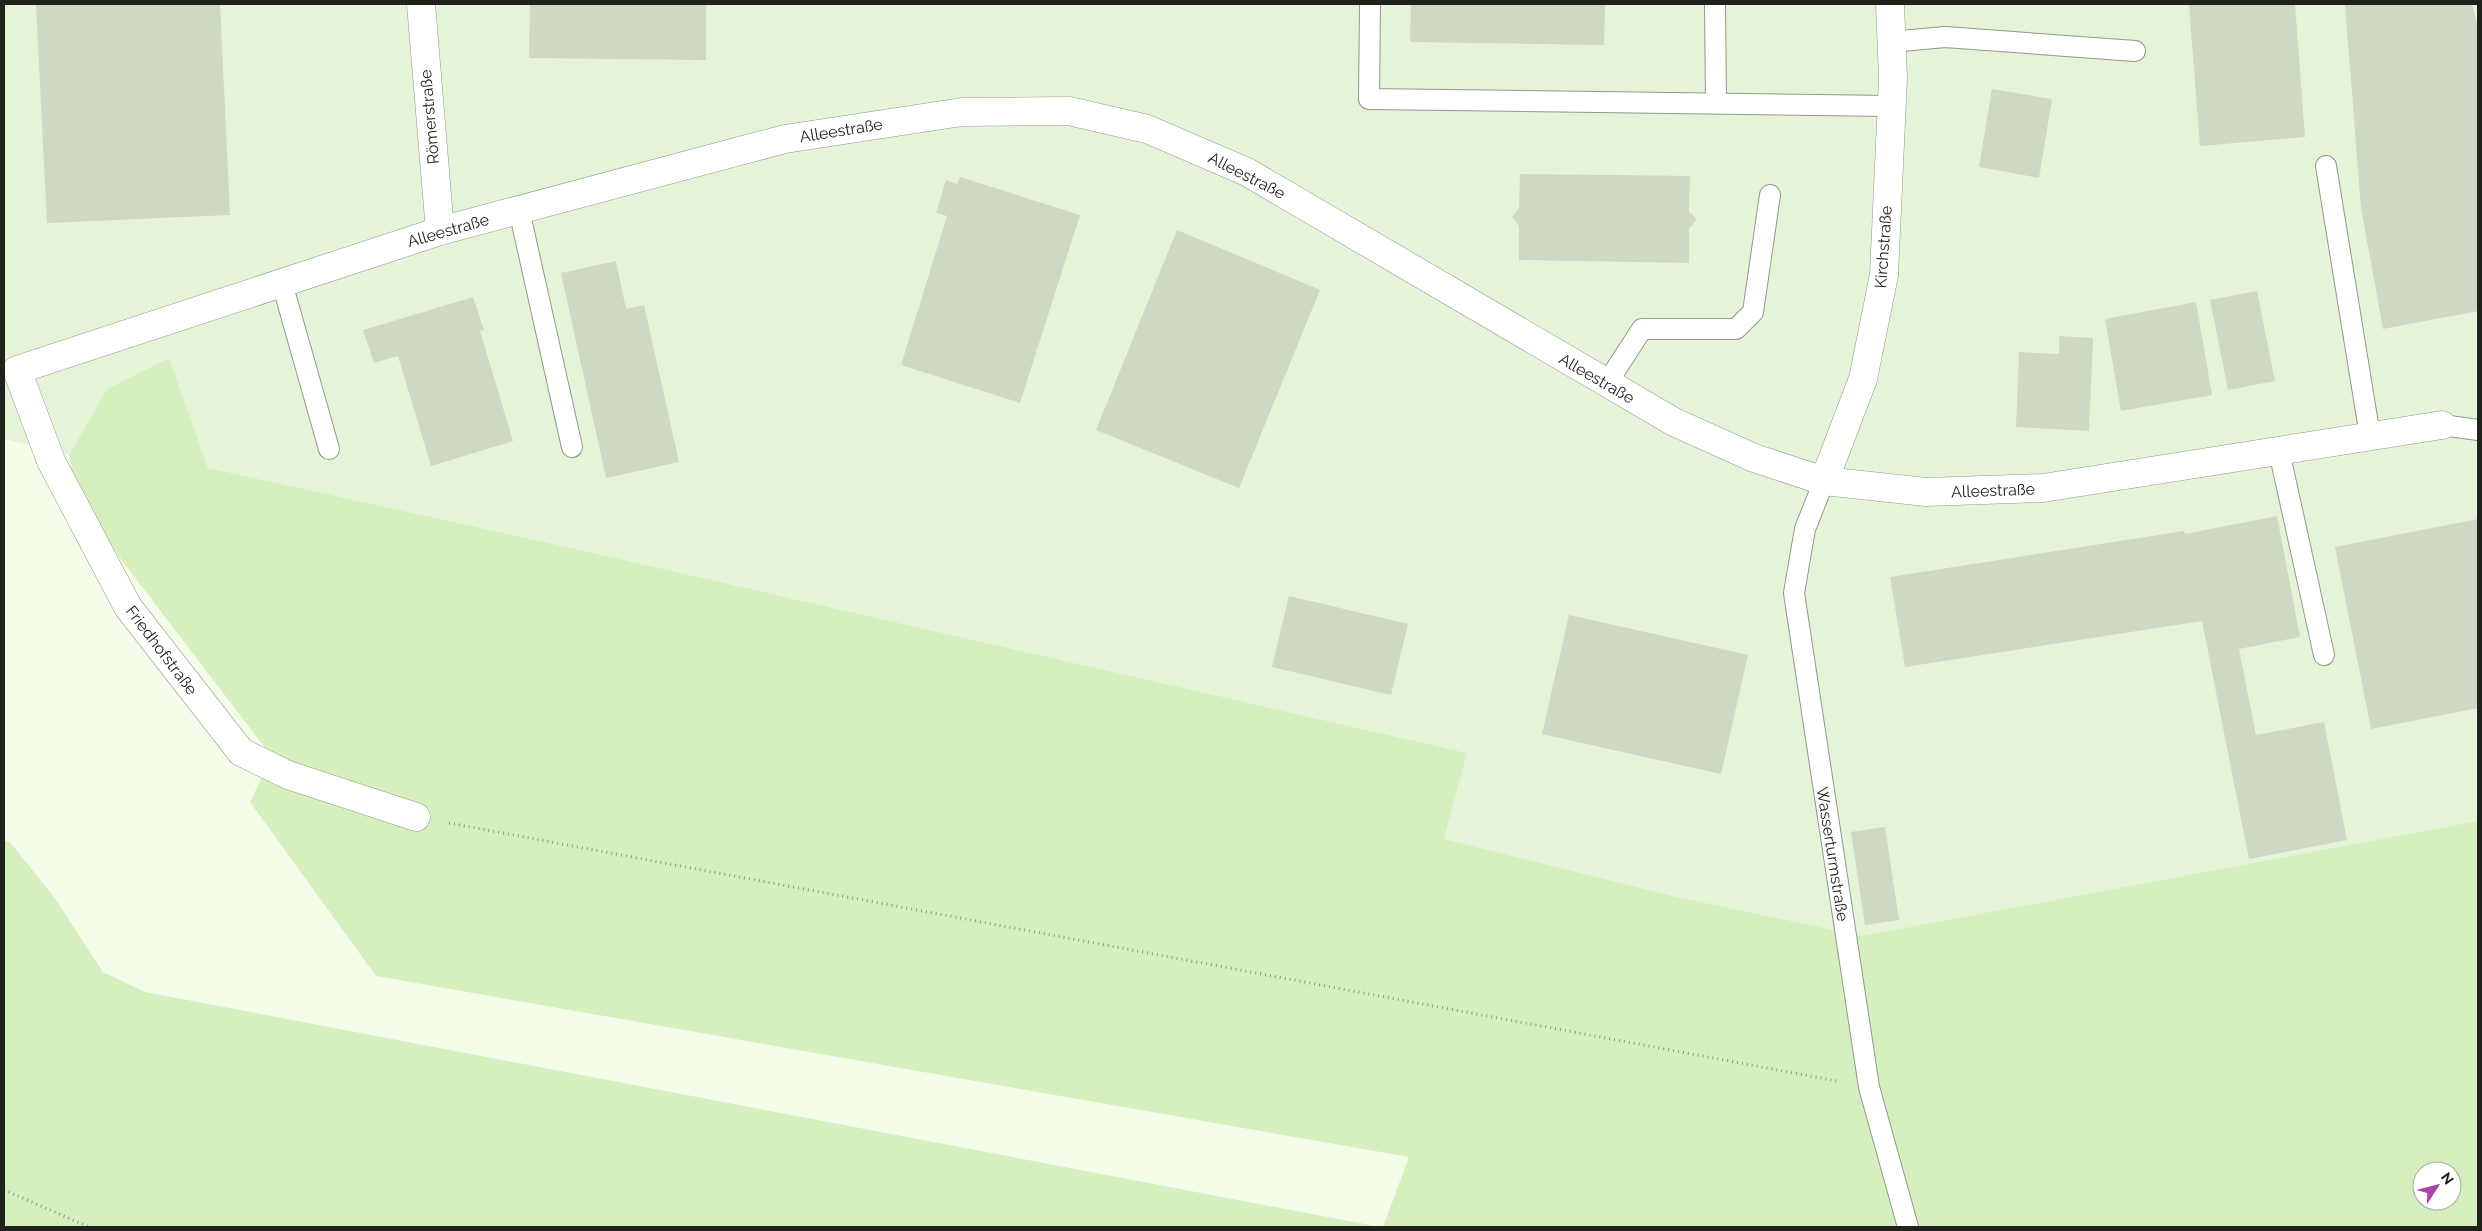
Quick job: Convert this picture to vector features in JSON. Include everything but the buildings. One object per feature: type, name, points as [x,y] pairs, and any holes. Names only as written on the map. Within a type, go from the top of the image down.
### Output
[{"type":"street","name":"Römerstraße","points":[[421,4],[440,231]]},
{"type":"street","name":"Kirchstraße","points":[[1824,481],[1863,379],[1884,275],[1891,106],[1890,4]]},
{"type":"street","name":"Alleestraße","points":[[17,370],[440,231],[785,139],[962,112],[1069,111],[1147,129],[1248,172],[1607,384],[1683,426],[1754,458],[1824,481],[1926,492],[2044,488],[2442,425]]},
{"type":"street","name":"Friedhofstraße","points":[[17,370],[51,461],[128,608],[241,752],[288,775],[416,817]]},
{"type":"lane","points":[[1370,4],[1369,98],[1891,106]]},
{"type":"lane","points":[[1715,4],[1716,103]]},
{"type":"lane","points":[[1891,42],[1945,37],[2135,51]]},
{"type":"lane","points":[[2326,166],[2370,436]]},
{"type":"lane","points":[[1607,384],[1642,329],[1736,329],[1753,312],[1770,195]]},
{"type":"lane","points":[[519,210],[572,446]]},
{"type":"lane","points":[[282,283],[329,449]]},
{"type":"lane","points":[[2442,425],[2478,430]]},
{"type":"lane","points":[[2279,451],[2324,655]]},
{"type":"lane","name":"Wasserturmstraße","points":[[1824,481],[1804,529],[1794,592],[1869,1087],[1908,1227]]},
{"type":"path","points":[[416,817],[1869,1087]]},
{"type":"path","points":[[4,1190],[89,1227]]},
{"type":"shaded area","points":[[4,4],[2478,4],[2478,821],[1861,936],[1673,896],[1444,839],[1467,753],[567,547],[208,468],[169,358],[107,389],[69,455],[4,440]]},
{"type":"green space","points":[[169,358],[208,468],[567,547],[1467,753],[1444,839],[1673,896],[1861,936],[2478,821],[2478,1227],[1383,1227],[1409,1157],[376,976],[250,802],[272,757],[78,503],[69,455],[107,389]]},
{"type":"green space","points":[[4,840],[10,842],[54,897],[103,972],[145,992],[1380,1227],[4,1227]]}]
